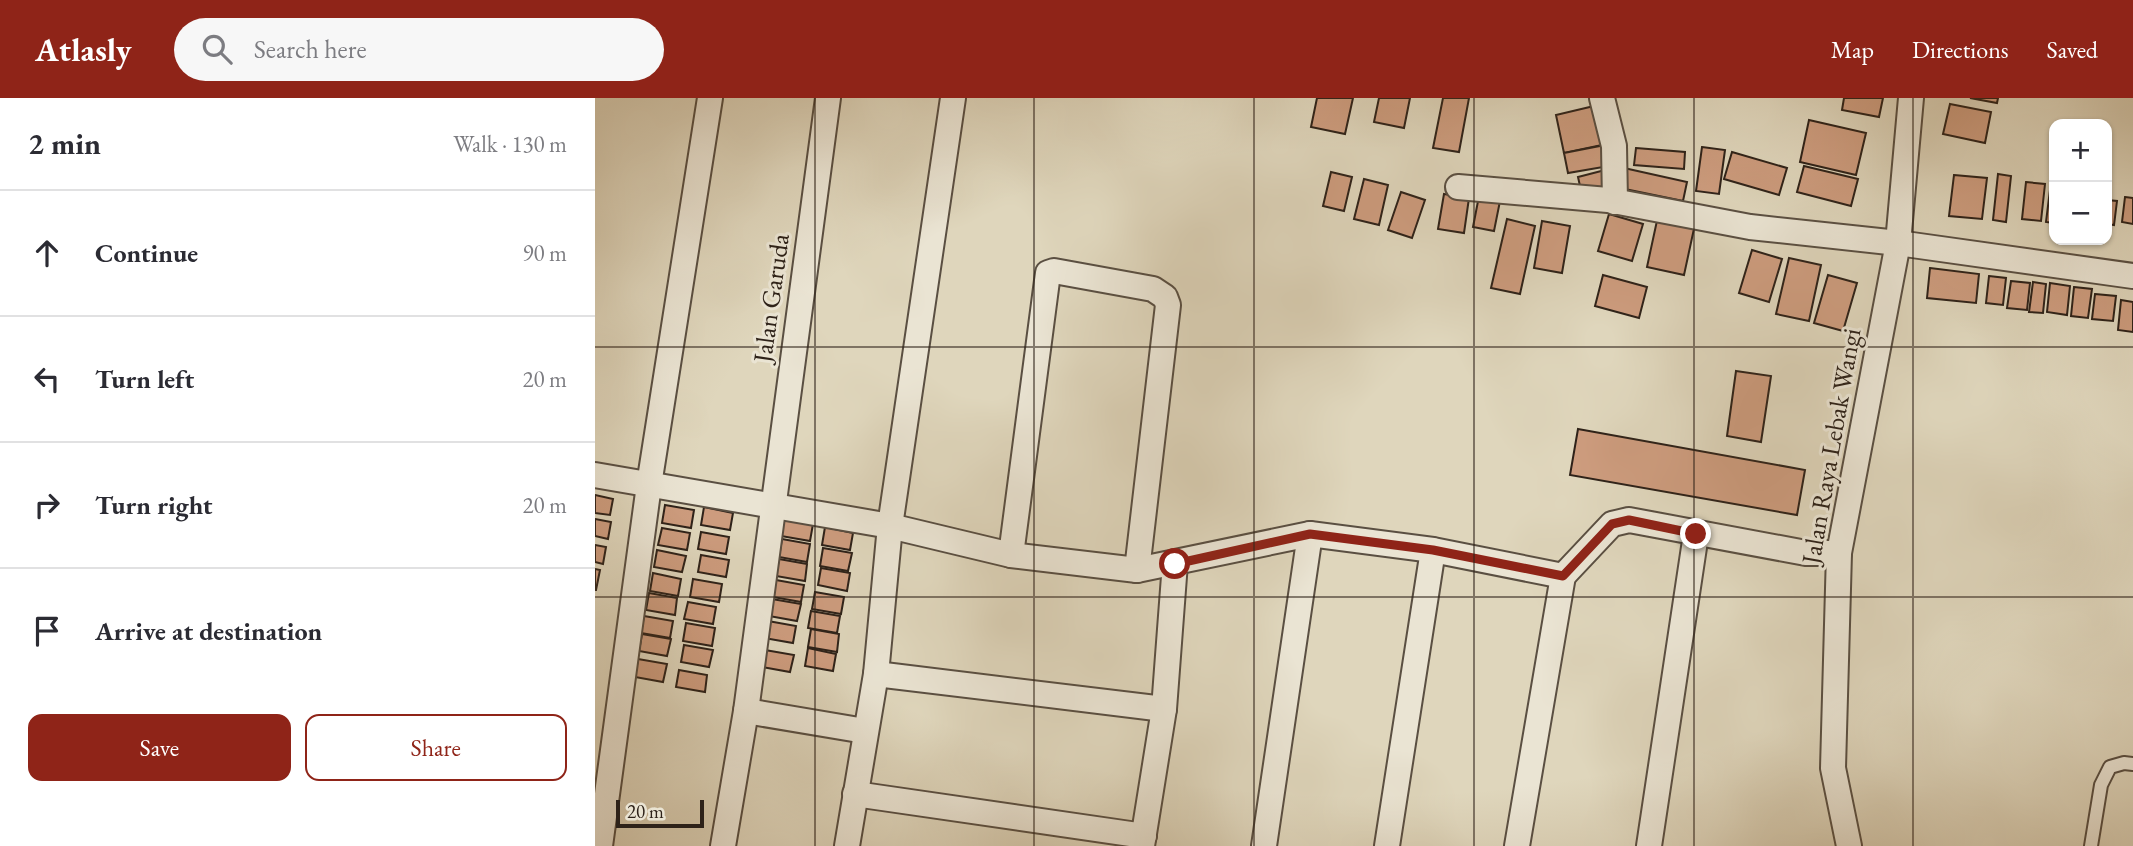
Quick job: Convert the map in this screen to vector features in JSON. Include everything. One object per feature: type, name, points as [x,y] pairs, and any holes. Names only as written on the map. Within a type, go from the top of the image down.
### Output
[{"type":"street","points":[[600,846],[603,775],[710,98]]},
{"type":"street","name":"Jalan Garuda","points":[[723,846],[746,711],[828,98]]},
{"type":"street","points":[[847,846],[876,674],[891,526],[953,98]]},
{"type":"street","points":[[1602,98],[1613,146],[1615,202]]},
{"type":"street","name":"Jalan Raya Lebak Wangi","points":[[1849,846],[1833,768],[1839,553],[1898,243],[1911,98]]},
{"type":"street","points":[[1458,187],[1615,202],[1750,227],[1898,243],[2133,276]]},
{"type":"street","points":[[1011,555],[1048,273],[1054,271],[1153,289],[1165,297],[1168,305],[1137,570]]},
{"type":"street","points":[[595,475],[891,526],[1011,555],[1137,570],[1310,534],[1433,550],[1563,576]]},
{"type":"street","points":[[1517,846],[1563,576],[1612,524],[1629,520],[1806,553],[1839,553]]},
{"type":"street","points":[[1264,846],[1310,534]]},
{"type":"street","points":[[1649,846],[1696,534]]},
{"type":"street","points":[[1387,846],[1433,550]]},
{"type":"street","points":[[855,794],[1143,841],[1164,709],[1175,564]]},
{"type":"street","points":[[876,674],[1164,709]]},
{"type":"street","points":[[746,711],[865,731]]},
{"type":"lane","points":[[2091,846],[2101,785],[2110,767],[2124,763],[2133,764]]},
{"type":"building","points":[[1317,98],[1353,98],[1345,134],[1311,127]]},
{"type":"building","points":[[1379,98],[1410,98],[1404,128],[1374,122]]},
{"type":"building","points":[[1443,98],[1469,98],[1459,152],[1433,148]]},
{"type":"building","points":[[1844,98],[1883,98],[1879,117],[1842,110]]},
{"type":"building","points":[[1970,98],[1998,98],[1997,103]]},
{"type":"building","points":[[1950,104],[1991,112],[1985,143],[1943,134]]},
{"type":"building","points":[[1594,106],[1602,145],[1564,153],[1556,115]]},
{"type":"building","points":[[1809,120],[1866,133],[1856,175],[1800,162]]},
{"type":"building","points":[[1605,145],[1609,166],[1568,173],[1564,153]]},
{"type":"building","points":[[1702,147],[1725,150],[1719,194],[1696,191]]},
{"type":"building","points":[[1636,148],[1685,152],[1684,169],[1634,165]]},
{"type":"building","points":[[1732,152],[1787,168],[1779,195],[1724,179]]},
{"type":"building","points":[[1804,166],[1858,179],[1851,206],[1797,192]]},
{"type":"building","points":[[1624,168],[1687,182],[1683,201],[1620,188]]},
{"type":"building","points":[[1609,169],[1613,188],[1582,195],[1578,177]]},
{"type":"building","points":[[1331,172],[1352,177],[1344,211],[1323,206]]},
{"type":"building","points":[[1998,174],[2011,176],[2006,222],[1993,220]]},
{"type":"building","points":[[1954,175],[1987,178],[1982,219],[1949,216]]},
{"type":"building","points":[[1364,179],[1388,185],[1379,225],[1354,219]]},
{"type":"building","points":[[2026,182],[2045,184],[2041,221],[2022,219]]},
{"type":"building","points":[[1401,192],[1425,200],[1412,238],[1388,230]]},
{"type":"building","points":[[1444,194],[1469,198],[1464,233],[1438,229]]},
{"type":"building","points":[[1479,196],[1500,201],[1494,231],[1473,227]]},
{"type":"building","points":[[2125,197],[2133,198],[2133,224],[2122,222]]},
{"type":"building","points":[[2049,198],[2049,222],[2046,222]]},
{"type":"building","points":[[2112,200],[2117,201],[2112,225]]},
{"type":"building","points":[[1609,214],[1643,224],[1632,261],[1598,251]]},
{"type":"building","points":[[1658,216],[1695,224],[1684,275],[1647,267]]},
{"type":"building","points":[[1507,219],[1535,226],[1520,294],[1491,288]]},
{"type":"building","points":[[1542,221],[1570,226],[1562,273],[1534,268]]},
{"type":"building","points":[[1752,250],[1782,259],[1769,302],[1739,293]]},
{"type":"building","points":[[1789,258],[1821,265],[1809,321],[1776,314]]},
{"type":"building","points":[[1930,268],[1979,274],[1976,303],[1927,298]]},
{"type":"building","points":[[1603,275],[1647,287],[1639,318],[1595,306]]},
{"type":"building","points":[[1828,275],[1857,283],[1843,331],[1814,323]]},
{"type":"building","points":[[1989,276],[2006,278],[2003,305],[1986,303]]},
{"type":"building","points":[[2011,281],[2030,283],[2027,310],[2007,308]]},
{"type":"building","points":[[2033,282],[2046,284],[2043,313],[2029,312]]},
{"type":"building","points":[[2050,283],[2070,286],[2067,315],[2047,312]]},
{"type":"building","points":[[2074,287],[2092,289],[2088,318],[2071,316]]},
{"type":"building","points":[[2095,294],[2116,296],[2113,321],[2092,319]]},
{"type":"building","points":[[2121,300],[2133,302],[2133,332],[2118,330]]},
{"type":"building","points":[[1736,371],[1771,376],[1761,442],[1727,436]]},
{"type":"building","points":[[1578,429],[1805,470],[1797,515],[1570,475]]},
{"type":"building","points":[[595,495],[613,499],[610,515],[595,513]]},
{"type":"building","points":[[665,505],[694,510],[691,528],[662,523]]},
{"type":"building","points":[[704,507],[733,513],[730,530],[701,525]]},
{"type":"building","points":[[595,519],[611,522],[608,539],[595,536]]},
{"type":"building","points":[[784,519],[813,524],[810,541],[781,536]]},
{"type":"building","points":[[825,527],[853,533],[850,550],[822,545]]},
{"type":"building","points":[[662,528],[690,533],[687,550],[658,545]]},
{"type":"building","points":[[701,532],[729,537],[726,554],[698,549]]},
{"type":"building","points":[[782,539],[810,544],[807,562],[779,557]]},
{"type":"building","points":[[595,545],[606,547],[603,564],[595,562]]},
{"type":"building","points":[[823,548],[852,553],[848,571],[820,566]]},
{"type":"building","points":[[657,550],[686,556],[682,572],[654,567]]},
{"type":"building","points":[[701,555],[729,560],[726,577],[698,572]]},
{"type":"building","points":[[779,559],[807,564],[805,581],[776,576]]},
{"type":"building","points":[[821,568],[850,573],[847,591],[818,585]]},
{"type":"building","points":[[595,569],[600,570],[596,590],[595,590]]},
{"type":"building","points":[[653,573],[681,579],[678,596],[650,591]]},
{"type":"building","points":[[693,579],[722,584],[719,602],[690,597]]},
{"type":"building","points":[[776,580],[804,585],[801,602],[773,597]]},
{"type":"building","points":[[815,592],[844,597],[841,614],[812,609]]},
{"type":"building","points":[[649,593],[677,598],[675,615],[646,610]]},
{"type":"building","points":[[772,599],[801,604],[797,621],[769,616]]},
{"type":"building","points":[[688,602],[716,607],[713,624],[684,619]]},
{"type":"building","points":[[811,611],[840,616],[837,633],[808,628]]},
{"type":"building","points":[[644,616],[673,621],[670,638],[641,633]]},
{"type":"building","points":[[768,621],[796,626],[793,643],[764,638]]},
{"type":"building","points":[[686,623],[715,628],[712,646],[683,641]]},
{"type":"building","points":[[811,629],[839,634],[837,652],[808,647]]},
{"type":"building","points":[[642,634],[671,639],[667,656],[639,651]]},
{"type":"building","points":[[684,645],[713,650],[709,667],[681,662]]},
{"type":"building","points":[[808,648],[836,654],[833,671],[805,666]]},
{"type":"building","points":[[765,650],[794,655],[790,672],[762,667]]},
{"type":"building","points":[[638,659],[667,664],[663,682],[635,677]]},
{"type":"building","points":[[679,670],[707,675],[705,692],[676,687]]},
{"type":"route","points":[[1175,564],[1310,534],[1433,550],[1563,576],[1612,524],[1629,520],[1696,534]]}]
